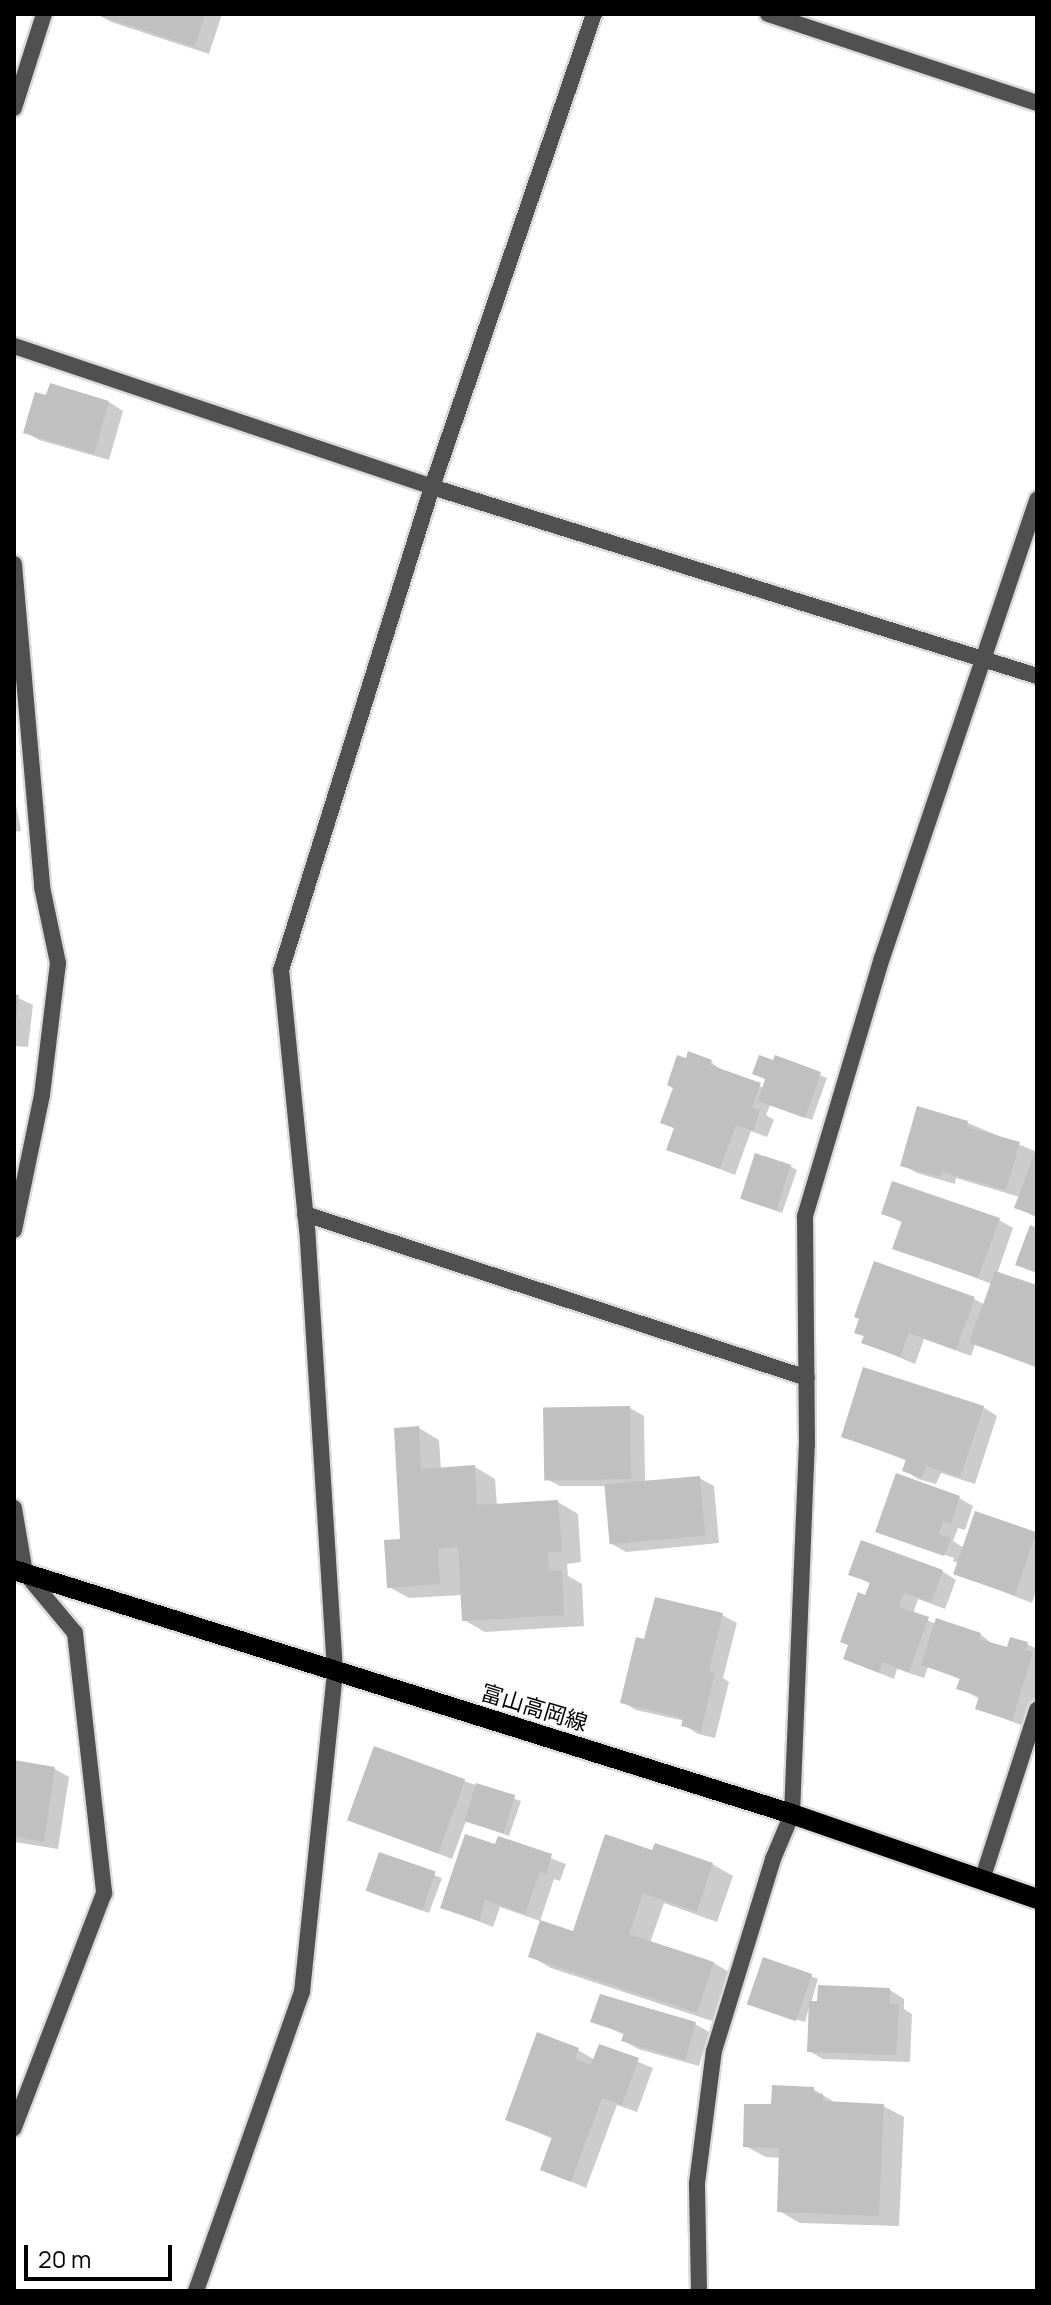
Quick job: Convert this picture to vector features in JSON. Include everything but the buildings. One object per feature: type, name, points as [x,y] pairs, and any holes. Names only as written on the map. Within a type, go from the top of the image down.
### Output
[{"type":"main road","name":"富山高岡線","points":[[19,1571],[792,1814],[1037,1899]]},
{"type":"street","points":[[14,108],[44,14]]},
{"type":"street","points":[[196,2291],[302,1992],[335,1671],[305,1214],[281,970],[432,487],[594,14]]},
{"type":"street","points":[[768,14],[1037,103]]},
{"type":"street","points":[[14,346],[432,487],[1037,676]]},
{"type":"street","points":[[699,2291],[697,2183],[714,2051],[773,1859],[792,1814],[807,1445],[805,1216],[882,958],[1037,500]]},
{"type":"street","points":[[14,564],[42,887],[58,963],[42,1095],[14,1230]]},
{"type":"street","points":[[305,1214],[807,1378]]},
{"type":"street","points":[[14,1508],[19,1571],[75,1633],[104,1893],[14,2128]]},
{"type":"street","points":[[982,1880],[1037,1710]]}]
